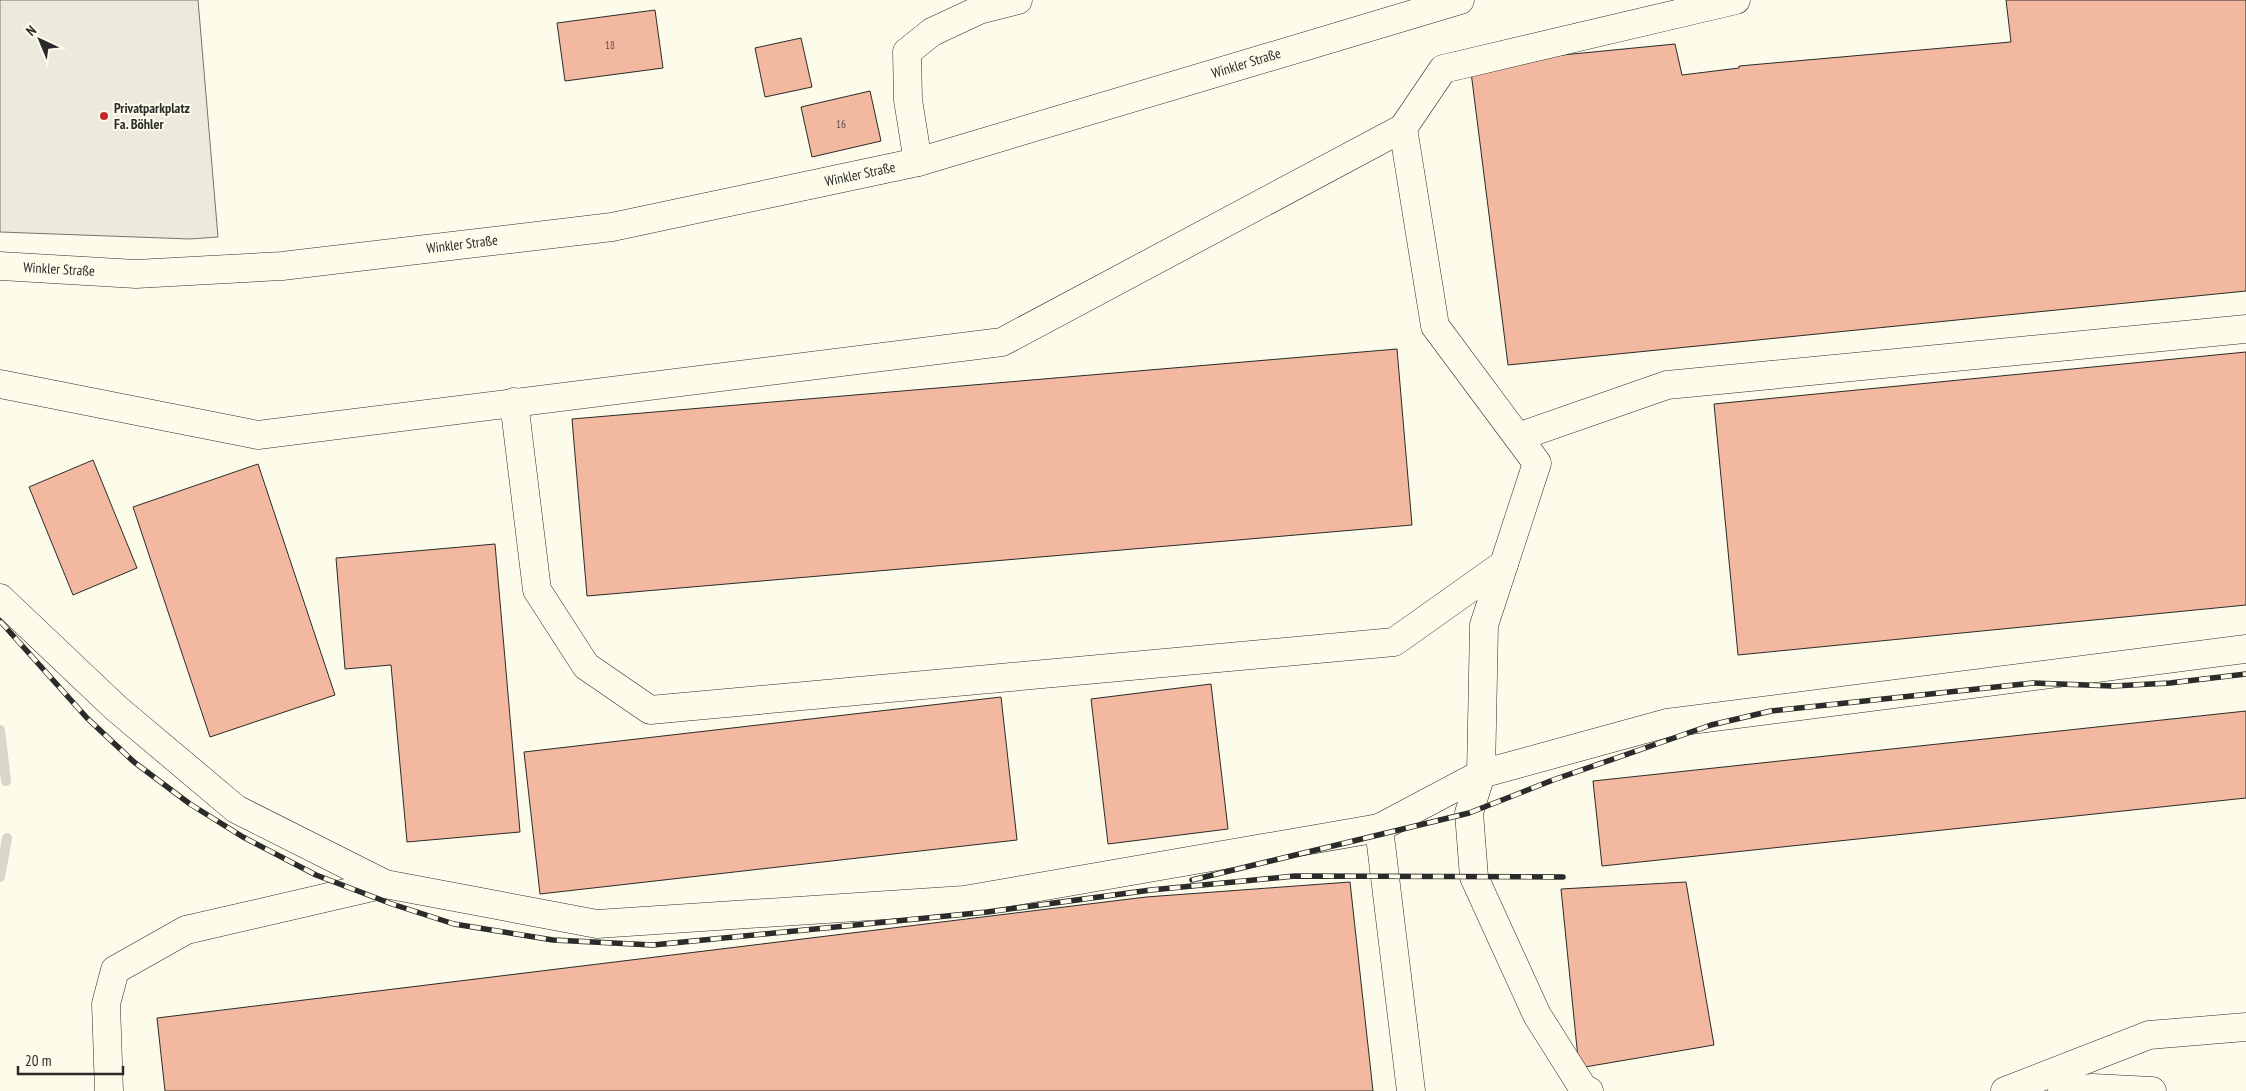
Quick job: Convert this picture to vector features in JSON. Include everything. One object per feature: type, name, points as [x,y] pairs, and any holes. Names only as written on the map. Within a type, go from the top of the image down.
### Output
[{"type":"street","points":[[918,162],[908,100],[907,52],[932,32],[980,5],[1018,0]]},
{"type":"street","name":"Winkler Straße","points":[[0,266],[136,274],[282,266],[612,226],[918,162],[1460,0]]},
{"type":"street","points":[[0,384],[258,435],[1002,342],[1403,128],[1443,69],[1736,0]]},
{"type":"street","points":[[1403,128],[1435,326],[1537,463],[1484,625],[1481,774],[1469,813],[1474,877],[1536,1015],[1583,1088],[1589,1091]]},
{"type":"street","points":[[1518,437],[1667,384],[2246,329]]},
{"type":"street","points":[[514,402],[537,590],[586,666],[650,710],[1394,642],[1504,564]]},
{"type":"street","points":[[0,598],[116,708],[236,809],[385,884],[597,924],[964,900],[1379,828],[1481,774],[1668,722],[2246,648]]},
{"type":"street","points":[[1379,828],[1411,1091]]},
{"type":"street","points":[[109,1091],[106,1004],[115,970],[186,930],[385,884]]},
{"type":"street","points":[[2005,1091],[2149,1035],[2246,1027]]},
{"type":"street","points":[[2062,1091],[2093,1088],[2152,1091]]},
{"type":"shaded area","name":"Privatparkplatz Fa. Böhler","points":[[0,0],[198,0],[218,237],[190,239],[0,232]]},
{"type":"building","points":[[2006,0],[2246,0],[2246,291],[1508,365],[1470,64],[1675,44],[1682,75],[1739,68],[1739,66],[2011,42]]},
{"type":"building","points":[[655,10],[663,68],[565,81],[557,23]]},
{"type":"building","points":[[801,38],[812,87],[765,97],[755,48]]},
{"type":"building","points":[[870,91],[881,141],[812,157],[801,107]]},
{"type":"building","points":[[1397,349],[1412,525],[587,596],[572,419]]},
{"type":"building","points":[[2246,352],[2246,605],[1738,655],[1714,404]]},
{"type":"building","points":[[93,460],[137,568],[73,595],[29,487]]},
{"type":"building","points":[[258,464],[335,695],[210,737],[133,507]]},
{"type":"building","points":[[495,544],[520,832],[407,842],[391,665],[345,669],[336,558]]},
{"type":"building","points":[[1211,684],[1228,829],[1108,844],[1091,699]]},
{"type":"building","points":[[1001,697],[1017,840],[540,894],[524,752]]},
{"type":"building","points":[[2246,711],[2246,798],[1602,866],[1593,781]]},
{"type":"building","points":[[1350,882],[1373,1091],[165,1091],[157,1018],[1146,897]]},
{"type":"building","points":[[1686,882],[1714,1045],[1579,1068],[1561,889]]},
{"type":"waterway","points":[[0,730],[6,781]]},
{"type":"waterway","points":[[0,877],[7,838]]},
{"type":"railway","points":[[0,621],[87,718],[134,762],[190,804],[243,837],[316,875],[392,904],[454,924],[553,940],[653,945],[987,912],[1151,890],[1295,876],[1563,877]]},
{"type":"railway","points":[[1192,880],[1469,813],[1553,780],[1711,725],[1771,711],[2033,683],[2113,686],[2170,683],[2246,674]]},
{"type":"place","name":"Privatparkplatz Fa. Böhler","points":[[104,116]]}]
